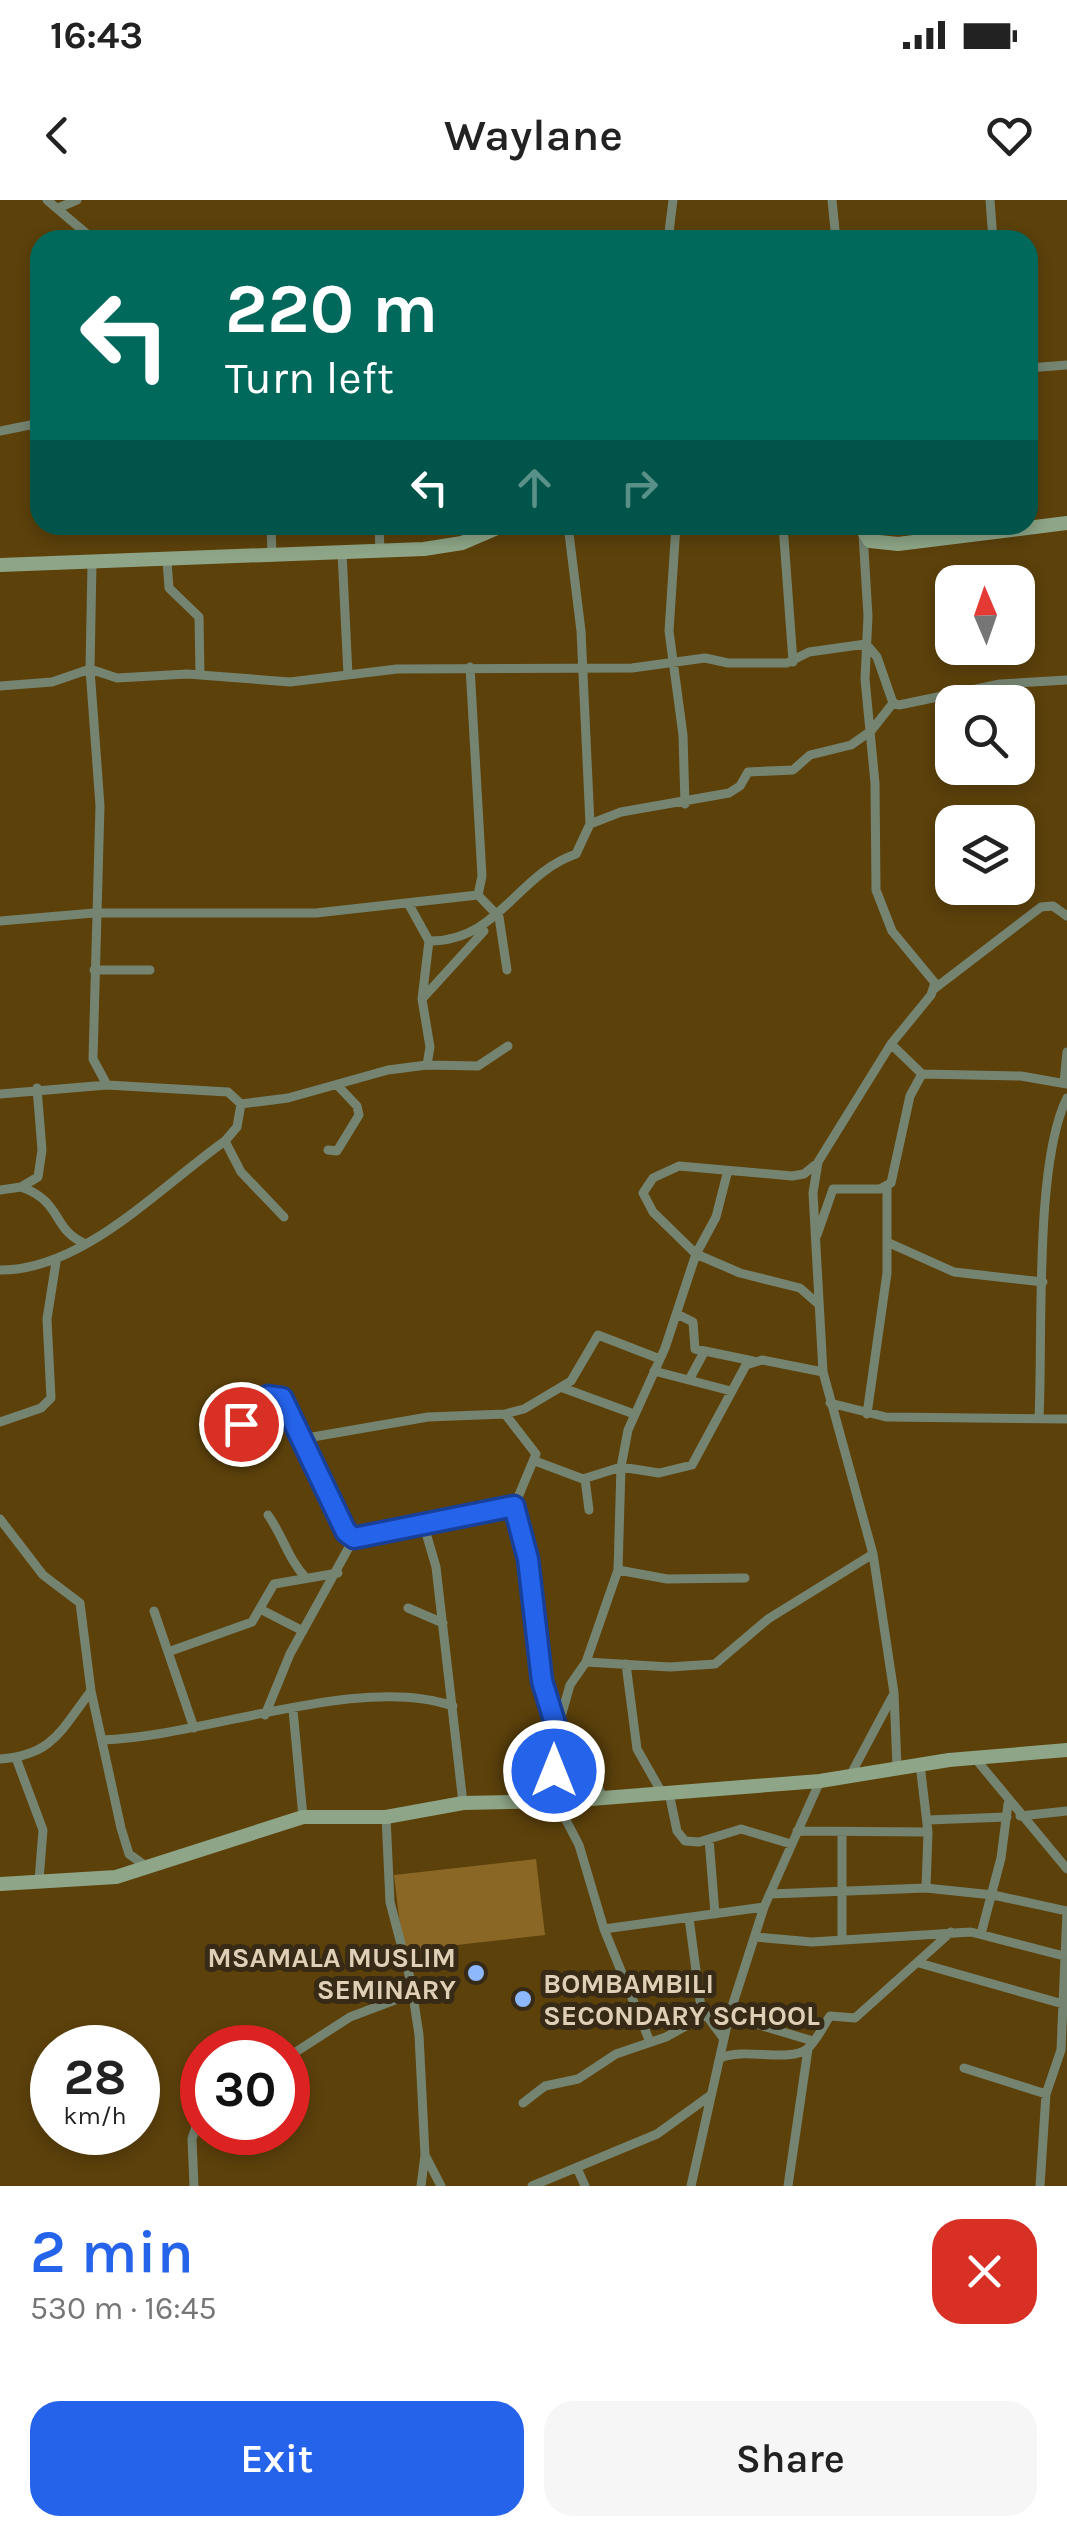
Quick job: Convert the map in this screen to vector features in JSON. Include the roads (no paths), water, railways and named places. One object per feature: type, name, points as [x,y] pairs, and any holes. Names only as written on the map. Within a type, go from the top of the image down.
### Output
[{"type":"street","points":[[47,200],[83,230]]},
{"type":"street","points":[[58,208],[77,200]]},
{"type":"street","points":[[669,230],[673,200]]},
{"type":"street","points":[[832,200],[835,230]]},
{"type":"street","points":[[990,200],[992,230]]},
{"type":"street","points":[[1038,367],[1067,366]]},
{"type":"street","points":[[0,431],[30,425]]},
{"type":"street","points":[[1038,527],[1067,523]]},
{"type":"street","points":[[272,535],[272,555]]},
{"type":"street","points":[[379,535],[380,551]]},
{"type":"street","points":[[0,565],[424,549],[470,535]]},
{"type":"street","points":[[422,999],[538,872],[579,852],[590,824],[583,666],[569,535]]},
{"type":"street","points":[[675,535],[669,620],[685,804]]},
{"type":"street","points":[[784,535],[793,662]]},
{"type":"street","points":[[861,535],[876,890],[892,931],[931,975],[934,989]]},
{"type":"street","points":[[866,535],[870,541],[898,544],[970,535]]},
{"type":"street","points":[[342,552],[348,675]]},
{"type":"street","points":[[167,561],[169,588],[199,617],[200,675]]},
{"type":"street","points":[[92,564],[90,668],[100,806],[94,914],[93,1059],[107,1085]]},
{"type":"street","points":[[90,668],[104,677],[117,678],[200,675],[290,682],[470,667],[632,668],[675,661],[793,662],[809,652],[866,644]]},
{"type":"street","points":[[866,644],[877,657],[893,703]]},
{"type":"street","points":[[470,667],[482,876],[478,895]]},
{"type":"street","points":[[0,686],[52,682],[90,668]]},
{"type":"street","points":[[893,703],[918,703],[1000,684],[1067,680]]},
{"type":"street","points":[[590,824],[622,812],[685,804],[736,790],[748,772],[793,770],[810,756],[852,744],[870,731],[893,703]]},
{"type":"street","points":[[869,718],[884,714]]},
{"type":"street","points":[[0,921],[94,914],[316,913],[478,895]]},
{"type":"street","points":[[478,895],[499,916],[507,970]]},
{"type":"street","points":[[408,902],[429,942],[422,999],[430,1047],[426,1065]]},
{"type":"street","points":[[898,1767],[894,1694],[873,1554],[823,1372],[812,1193],[818,1162],[891,1044],[934,989],[1041,907],[1065,910]]},
{"type":"street","points":[[429,942],[483,930],[505,937]]},
{"type":"street","points":[[94,970],[150,970]]},
{"type":"street","points":[[891,1044],[922,1074],[1022,1076],[1066,1083],[1067,1052]]},
{"type":"street","points":[[241,1104],[339,1087],[388,1070],[426,1065],[478,1066],[508,1046]]},
{"type":"street","points":[[867,1414],[884,1310],[888,1186],[894,1176],[910,1096],[922,1074]]},
{"type":"street","points":[[0,1094],[107,1085],[228,1092],[241,1104]]},
{"type":"street","points":[[328,1150],[337,1150],[359,1115],[357,1106],[339,1087]]},
{"type":"street","points":[[0,1190],[21,1188],[38,1177],[38,1088]]},
{"type":"street","points":[[1039,1417],[1043,1282],[1054,1151],[1067,1098]]},
{"type":"street","points":[[0,1270],[56,1262],[86,1244],[225,1141],[236,1128],[241,1104]]},
{"type":"street","points":[[225,1141],[241,1172],[284,1217]]},
{"type":"street","points":[[817,1303],[800,1288],[740,1273],[696,1254],[646,1204],[646,1186],[679,1166],[727,1174],[799,1176],[818,1162]]},
{"type":"street","points":[[650,2042],[604,1929],[579,1845],[552,1800],[554,1761],[557,1730],[570,1685],[586,1662],[618,1570],[621,1466],[634,1414],[660,1359],[696,1254],[716,1217],[727,1174]]},
{"type":"street","points":[[816,1238],[833,1189],[888,1186]]},
{"type":"street","points":[[21,1188],[48,1200],[66,1233],[86,1244]]},
{"type":"street","points":[[887,1242],[954,1272],[1043,1282]]},
{"type":"street","points":[[0,1422],[49,1404],[47,1319],[56,1262]]},
{"type":"street","points":[[677,1314],[693,1322],[693,1346],[703,1354],[823,1372]]},
{"type":"street","points":[[301,1439],[428,1416],[505,1414],[563,1388],[598,1334],[660,1359]]},
{"type":"street","points":[[690,1380],[703,1354]]},
{"type":"street","points":[[536,1461],[586,1479],[621,1466],[660,1473],[692,1466],[731,1391],[752,1360]]},
{"type":"street","points":[[654,1372],[731,1391]]},
{"type":"street","points":[[563,1388],[634,1414]]},
{"type":"street","points":[[218,1453],[249,1412],[274,1394],[282,1398],[346,1532],[354,1538],[514,1506]]},
{"type":"street","points":[[830,1403],[867,1414],[1067,1419]]},
{"type":"street","points":[[505,1414],[534,1446],[536,1461],[514,1506],[528,1559],[542,1681],[557,1730]]},
{"type":"street","points":[[586,1479],[589,1510]]},
{"type":"street","points":[[268,1516],[290,1560],[306,1578]]},
{"type":"street","points":[[0,1519],[43,1575],[80,1603],[91,1692],[125,1846],[147,1867]]},
{"type":"street","points":[[424,1526],[436,1567],[463,1803]]},
{"type":"street","points":[[265,1716],[303,1631],[354,1538]]},
{"type":"street","points":[[586,1662],[715,1664],[768,1618],[873,1554]]},
{"type":"street","points":[[618,1570],[666,1579],[745,1578]]},
{"type":"street","points":[[168,1652],[240,1629],[262,1610],[274,1584],[338,1573]]},
{"type":"street","points":[[408,1608],[443,1623]]},
{"type":"street","points":[[262,1610],[303,1631]]},
{"type":"street","points":[[154,1612],[194,1728]]},
{"type":"street","points":[[626,1664],[637,1749],[666,1793],[677,1831],[685,1841],[708,1839],[741,1828],[791,1844]]},
{"type":"street","points":[[0,1759],[16,1758],[49,1746],[91,1692]]},
{"type":"street","points":[[851,1774],[894,1694]]},
{"type":"street","points":[[102,1740],[293,1710],[420,1696],[452,1706]]},
{"type":"street","points":[[293,1710],[303,1818]]},
{"type":"street","points":[[0,1884],[116,1877],[303,1818],[386,1817],[463,1803],[575,1800],[820,1780],[974,1757],[1067,1750]]},
{"type":"street","points":[[974,1757],[1008,1804],[1067,1870]]},
{"type":"street","points":[[16,1758],[44,1830],[39,1880]]},
{"type":"street","points":[[554,1761],[585,1766],[604,1798]]},
{"type":"street","points":[[571,1763],[575,1800]]},
{"type":"street","points":[[920,1764],[928,1820],[926,1888]]},
{"type":"street","points":[[691,2186],[729,2016],[764,1907],[820,1780]]},
{"type":"street","points":[[981,1934],[1008,1804]]},
{"type":"street","points":[[1020,1816],[1067,1811]]},
{"type":"street","points":[[386,1817],[390,1902],[411,1982],[425,2155],[421,2186]]},
{"type":"street","points":[[928,1820],[1006,1817]]},
{"type":"street","points":[[797,1832],[928,1832]]},
{"type":"street","points":[[842,1833],[842,1939]]},
{"type":"street","points":[[708,1839],[715,1914]]},
{"type":"street","points":[[770,1894],[926,1888],[992,1895],[1067,1912],[1062,2064],[1046,2094],[1040,2186]]},
{"type":"street","points":[[604,1929],[764,1907]]},
{"type":"street","points":[[689,1918],[704,2016],[724,2038]]},
{"type":"street","points":[[788,2186],[810,2045],[830,2016],[855,2018],[952,1932]]},
{"type":"street","points":[[755,1937],[842,1939],[952,1932],[981,1934],[1064,1956]]},
{"type":"street","points":[[919,1964],[1063,2004]]},
{"type":"street","points":[[310,2043],[350,2017],[395,2000],[411,1982]]},
{"type":"street","points":[[523,2103],[545,2086],[578,2079],[616,2054],[704,2016]]},
{"type":"street","points":[[729,2016],[810,2045]]},
{"type":"street","points":[[720,2058],[741,2051],[792,2054],[810,2045]]},
{"type":"street","points":[[964,2068],[1046,2094]]},
{"type":"street","points":[[532,2186],[657,2134],[712,2094]]},
{"type":"street","points":[[193,2155],[194,2186]]},
{"type":"street","points":[[425,2155],[441,2186]]},
{"type":"street","points":[[577,2168],[585,2186]]},
{"type":"place","name":"MSAMALA MUSLIM SEMINARY","points":[[476,1973]]},
{"type":"place","name":"BOMBAMBILI SECONDARY SCHOOL","points":[[523,1999]]}]
